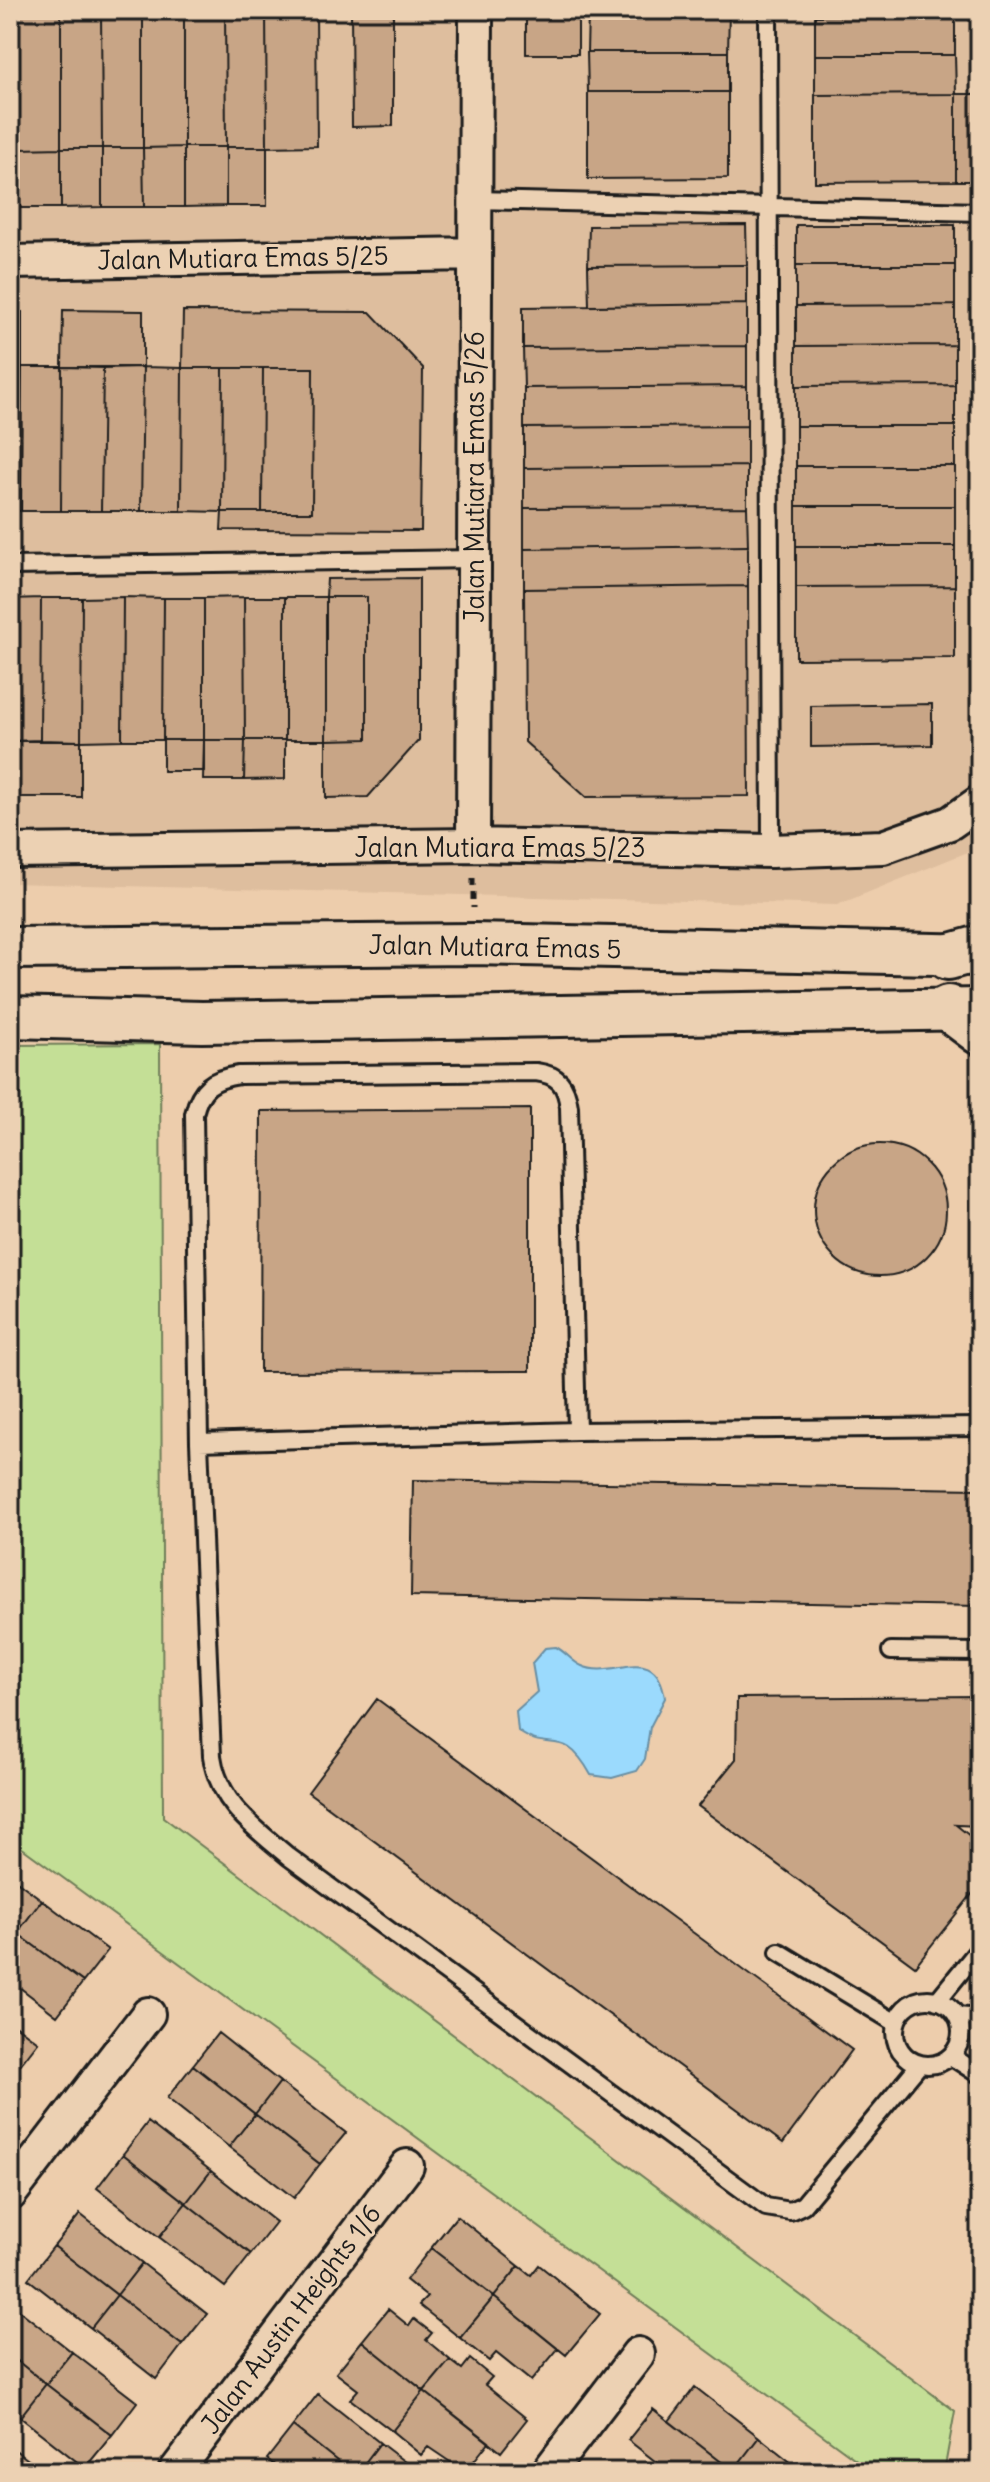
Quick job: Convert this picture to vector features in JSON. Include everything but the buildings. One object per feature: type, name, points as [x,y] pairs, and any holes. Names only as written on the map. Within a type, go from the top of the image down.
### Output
[{"type":"street","name":"Jalan Mutiara Emas 5/26","points":[[473,845],[476,10]]},
{"type":"street","name":"Jalan Mutiara Emas 5/25","points":[[10,262],[475,254]]},
{"type":"street","name":"Jalan Mutiara Emas 5/23","points":[[10,851],[473,845],[771,851],[883,847],[950,823],[980,802]]},
{"type":"street","name":"Jalan Mutiara Emas 5","points":[[10,948],[473,944],[969,953]]},
{"type":"street","points":[[10,1017],[202,1022],[969,1016]]},
{"type":"street","points":[[10,2194],[148,2014]]},
{"type":"street","name":"Jalan Austin Heights 1/6","points":[[175,2472],[407,2166]]},
{"type":"street","points":[[548,2472],[638,2354]]},
{"type":"lane","points":[[768,10],[771,851]]},
{"type":"lane","points":[[475,200],[980,212]]},
{"type":"lane","points":[[10,566],[475,559]]},
{"type":"lane","points":[[577,1431],[569,1107],[567,1090],[561,1081],[536,1072],[239,1075],[218,1078],[207,1086],[198,1098],[194,1114],[199,1442],[212,1756],[217,1783],[241,1816],[289,1857],[766,2207],[790,2211],[803,2205],[919,2065]]},
{"type":"lane","points":[[199,1442],[577,1431],[980,1427]]},
{"type":"lane","points":[[891,1651],[980,1652]]},
{"type":"lane","points":[[937,2001],[980,1948]]},
{"type":"lane","points":[[779,1952],[896,2023]]},
{"type":"lane","points":[[957,2016],[961,2037],[951,2056],[936,2064],[919,2065],[899,2049],[894,2031],[896,2023],[907,2006],[916,2001],[937,2001],[957,2016],[980,2018]]},
{"type":"lane","points":[[951,2056],[980,2075]]},
{"type":"path","points":[[473,845],[473,944]]},
{"type":"shaded area","points":[[10,10],[980,10],[980,847],[837,905],[10,883]]},
{"type":"green space","points":[[160,1044],[163,1817],[955,2411],[944,2472],[873,2472],[10,1839],[10,1045]]},
{"type":"water","points":[[556,1647],[582,1666],[607,1669],[643,1666],[653,1670],[660,1680],[665,1698],[650,1727],[645,1759],[637,1771],[612,1778],[591,1775],[581,1759],[564,1745],[529,1738],[518,1731],[516,1711],[537,1692],[532,1663],[545,1648]]}]
